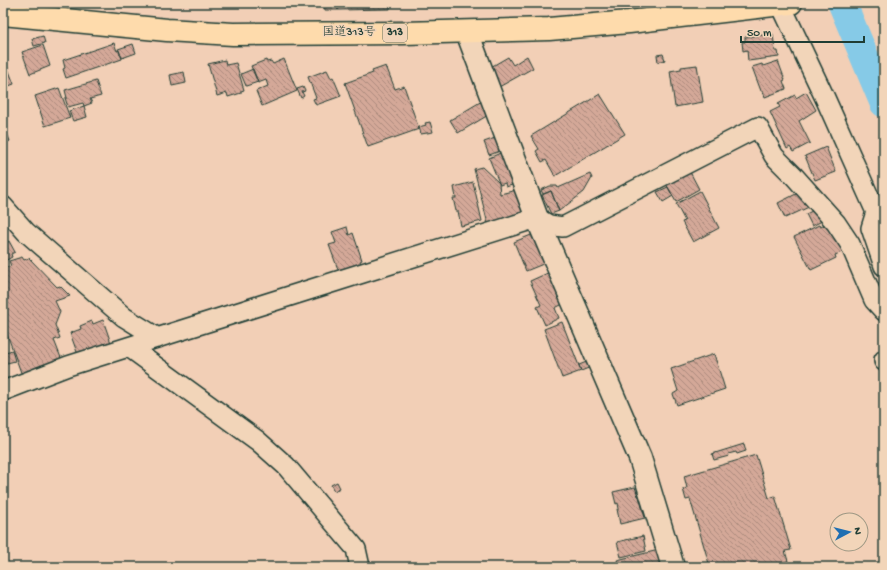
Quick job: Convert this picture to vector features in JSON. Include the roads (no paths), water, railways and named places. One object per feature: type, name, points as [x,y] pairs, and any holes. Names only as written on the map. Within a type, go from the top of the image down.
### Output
[{"type":"highway","name":"国道313号","points":[[3,14],[167,30],[233,34],[467,32],[549,30],[785,4]]},
{"type":"street","points":[[785,4],[825,98],[880,219],[871,228],[884,266]]},
{"type":"street","points":[[467,32],[537,218],[640,458],[673,567]]},
{"type":"street","points":[[3,391],[68,366],[537,218],[549,225],[563,227],[758,127],[774,156],[836,223],[850,244],[874,300],[884,311]]},
{"type":"street","points":[[3,206],[26,232],[118,312],[158,338]]},
{"type":"street","points":[[129,347],[258,441],[286,466],[356,549],[360,567]]},
{"type":"waterway","points":[[842,3],[884,103]]}]
